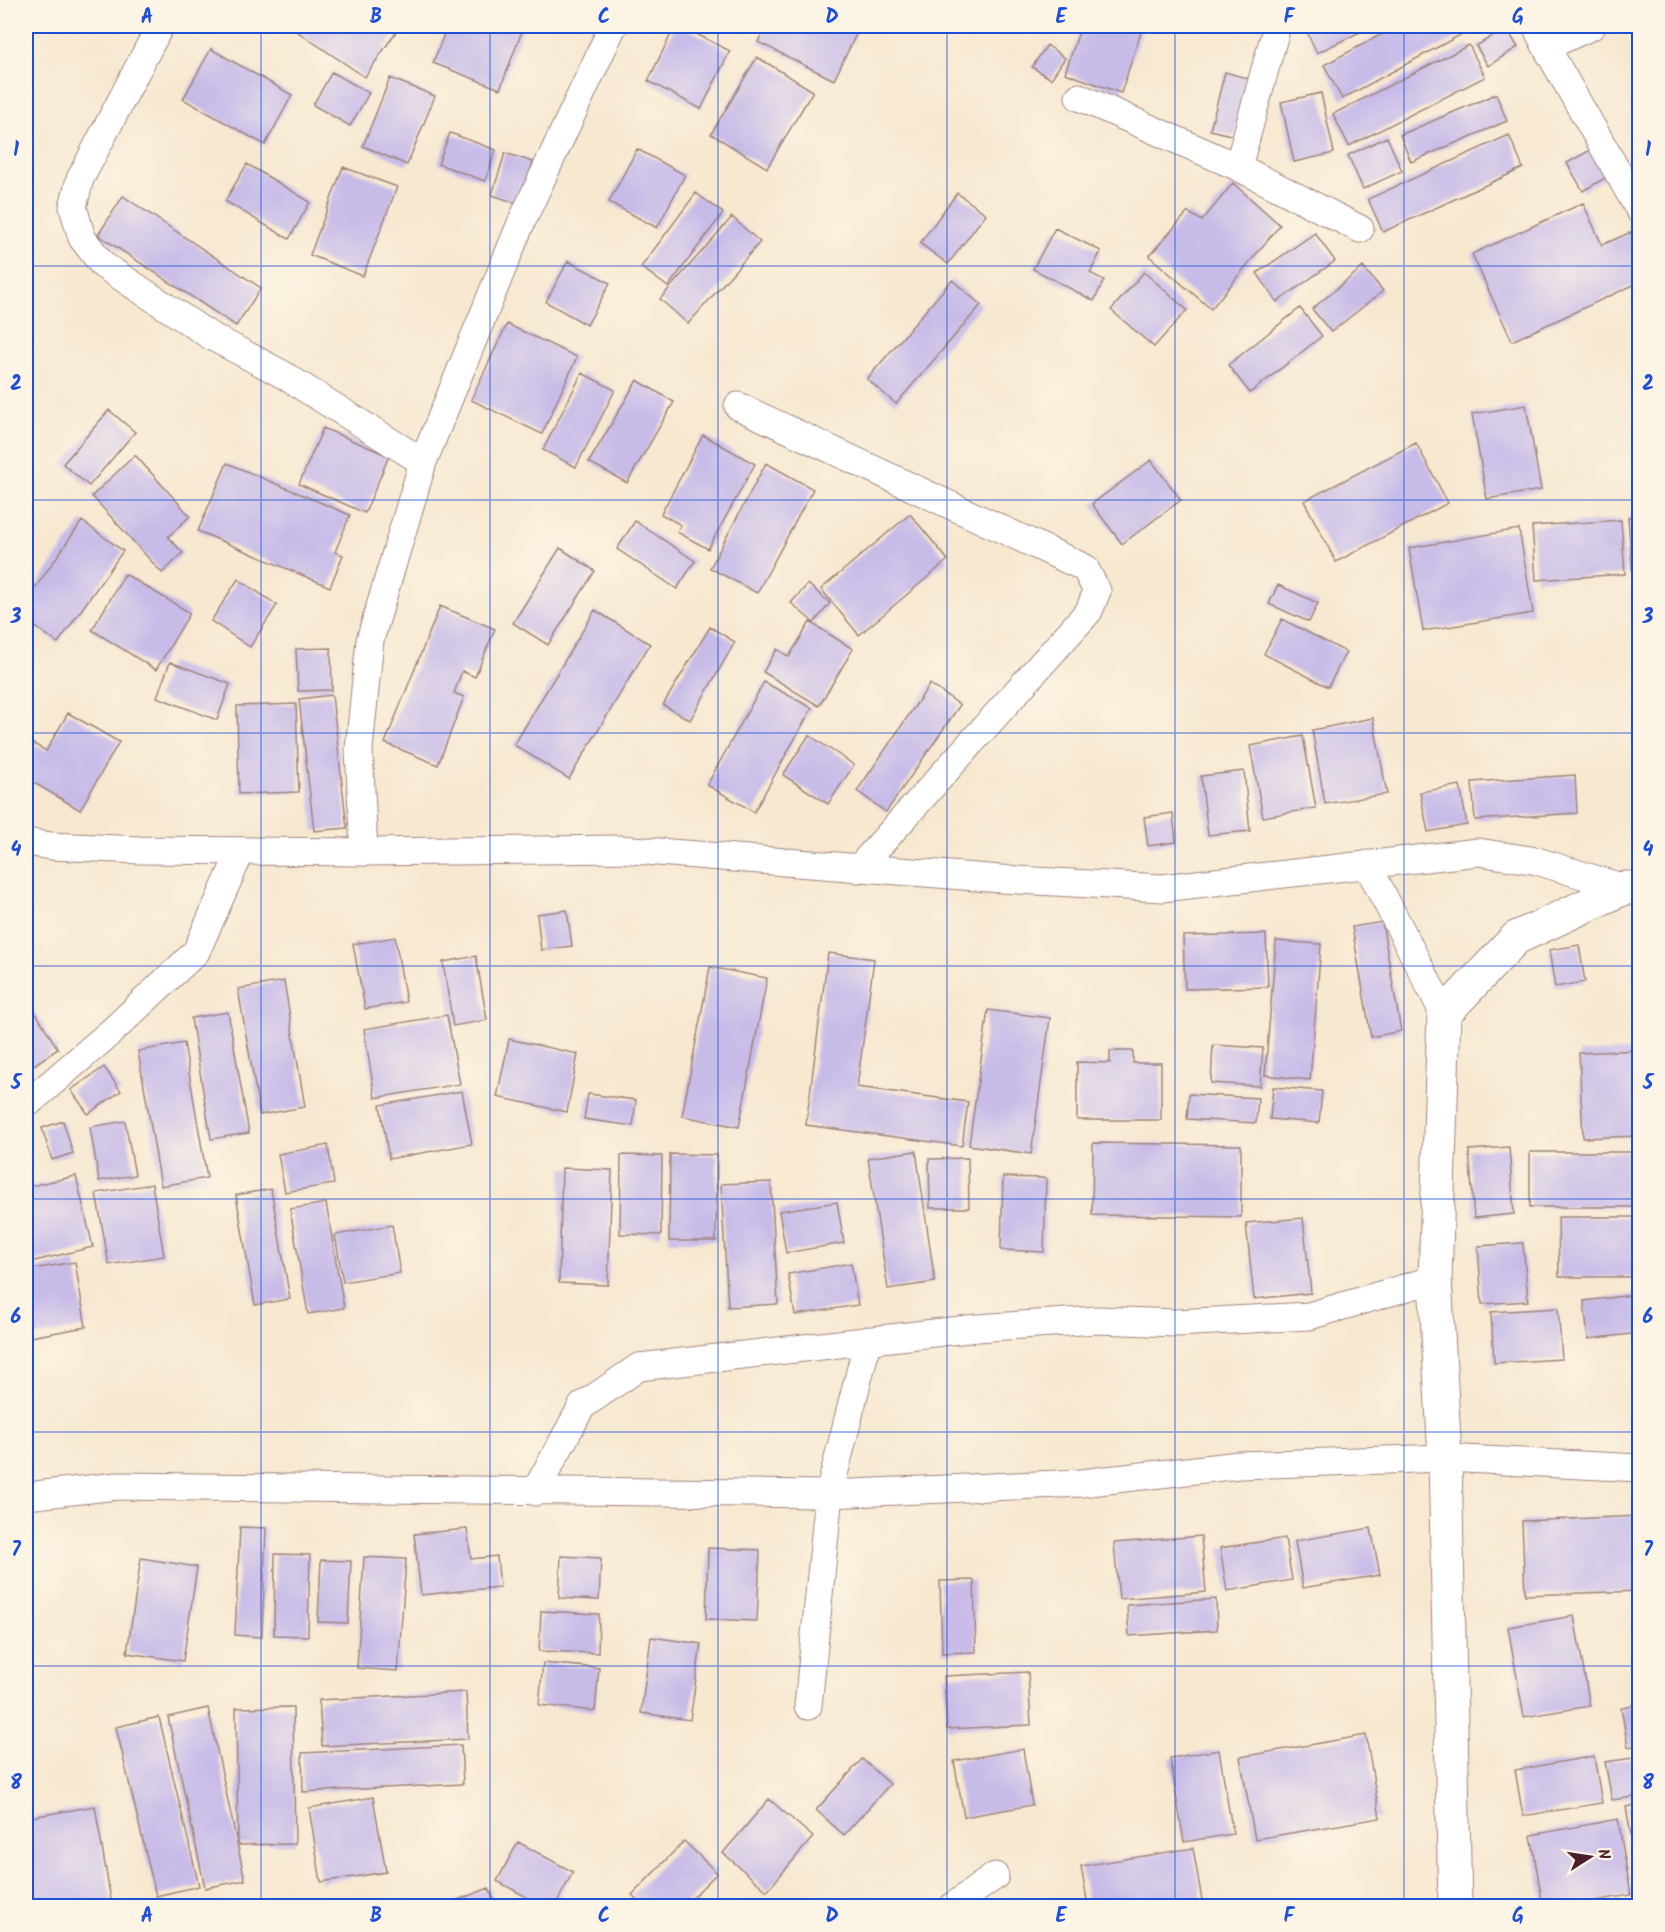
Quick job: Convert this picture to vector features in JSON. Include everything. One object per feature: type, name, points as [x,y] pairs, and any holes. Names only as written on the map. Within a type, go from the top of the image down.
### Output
[{"type":"street","points":[[160,26],[80,179],[73,207],[82,238],[103,266],[209,335],[282,375],[423,462]]},
{"type":"street","points":[[364,852],[359,749],[370,640],[423,462],[521,223],[613,26]]},
{"type":"street","points":[[1238,167],[1277,26]]},
{"type":"street","points":[[1592,26],[1541,36],[1640,210]]},
{"type":"street","points":[[1079,97],[1238,167],[1360,229]]},
{"type":"street","points":[[738,406],[1085,568],[1097,591],[1089,611],[858,869]]},
{"type":"street","points":[[26,842],[51,846],[241,851],[620,849],[858,869],[1162,888],[1478,852],[1537,861],[1632,888]]},
{"type":"street","points":[[26,1105],[112,1031],[196,952],[241,851]]},
{"type":"street","points":[[1367,864],[1444,1014],[1435,1279],[1444,1458],[1455,1906]]},
{"type":"street","points":[[1444,1014],[1516,938],[1632,888]]},
{"type":"street","points":[[535,1492],[582,1406],[639,1367],[977,1328],[1097,1320],[1176,1323],[1309,1316],[1435,1279]]},
{"type":"street","points":[[808,1706],[829,1494],[868,1340]]},
{"type":"street","points":[[26,1496],[117,1486],[829,1494],[1081,1483],[1239,1466],[1444,1458],[1640,1468]]},
{"type":"street","points":[[953,1906],[994,1876]]},
{"type":"building","points":[[289,26],[400,26],[365,77]]},
{"type":"building","points":[[447,26],[524,26],[500,89],[433,63]]},
{"type":"building","points":[[675,26],[681,26],[730,51],[701,109],[648,81]]},
{"type":"building","points":[[766,26],[860,26],[834,80],[758,42]]},
{"type":"building","points":[[1081,26],[1123,26],[1141,32],[1121,93],[1065,73]]},
{"type":"building","points":[[1304,26],[1372,26],[1317,53]]},
{"type":"building","points":[[1397,26],[1457,26],[1462,34],[1342,99],[1324,65]]},
{"type":"building","points":[[1506,28],[1518,47],[1488,66],[1476,46]]},
{"type":"building","points":[[1047,45],[1065,58],[1051,79],[1032,67]]},
{"type":"building","points":[[1469,45],[1485,77],[1349,146],[1333,114]]},
{"type":"building","points":[[211,49],[292,95],[265,145],[183,99]]},
{"type":"building","points":[[757,57],[813,91],[767,168],[711,134]]},
{"type":"building","points":[[332,72],[369,93],[350,126],[313,105]]},
{"type":"building","points":[[1225,72],[1250,79],[1235,136],[1210,130]]},
{"type":"building","points":[[390,78],[435,96],[407,165],[363,146]]},
{"type":"building","points":[[1321,93],[1334,153],[1294,162],[1281,102]]},
{"type":"building","points":[[1496,94],[1507,121],[1411,162],[1400,135]]},
{"type":"building","points":[[450,133],[496,150],[485,181],[438,164]]},
{"type":"building","points":[[1509,135],[1523,168],[1383,232],[1368,199]]},
{"type":"building","points":[[1387,137],[1402,171],[1363,189],[1348,155]]},
{"type":"building","points":[[1594,148],[1610,175],[1583,191],[1567,163]]},
{"type":"building","points":[[637,149],[685,175],[657,228],[609,202]]},
{"type":"building","points":[[505,153],[533,162],[519,204],[492,195]]},
{"type":"building","points":[[247,164],[310,202],[289,239],[225,201]]},
{"type":"building","points":[[343,167],[397,187],[363,276],[310,255]]},
{"type":"building","points":[[1233,183],[1280,225],[1211,309],[1149,256],[1188,212],[1202,221]]},
{"type":"building","points":[[696,193],[723,213],[668,287],[641,267]]},
{"type":"building","points":[[957,193],[986,214],[948,264],[920,243]]},
{"type":"building","points":[[123,196],[261,288],[236,326],[98,235]]},
{"type":"building","points":[[1583,203],[1602,245],[1631,232],[1640,250],[1640,282],[1512,341],[1472,254]]},
{"type":"building","points":[[732,217],[760,242],[688,324],[660,299]]},
{"type":"building","points":[[1055,228],[1101,251],[1090,273],[1104,280],[1094,301],[1033,269]]},
{"type":"building","points":[[1315,233],[1335,261],[1277,302],[1257,273]]},
{"type":"building","points":[[568,261],[610,283],[587,325],[546,302]]},
{"type":"building","points":[[1363,267],[1383,291],[1331,332],[1312,309]]},
{"type":"building","points":[[1144,272],[1187,310],[1154,347],[1111,310]]},
{"type":"building","points":[[952,280],[981,305],[896,404],[867,379]]},
{"type":"building","points":[[1300,308],[1322,336],[1250,393],[1228,365]]},
{"type":"building","points":[[507,324],[577,357],[542,434],[471,400]]},
{"type":"building","points":[[582,373],[615,390],[576,467],[543,450]]},
{"type":"building","points":[[637,380],[674,402],[627,483],[589,462]]},
{"type":"building","points":[[1526,405],[1541,490],[1487,499],[1472,414]]},
{"type":"building","points":[[109,410],[135,432],[89,486],[63,464]]},
{"type":"building","points":[[323,428],[389,456],[365,513],[299,484]]},
{"type":"building","points":[[703,435],[755,464],[708,549],[677,532],[681,525],[661,514]]},
{"type":"building","points":[[1416,443],[1448,503],[1336,562],[1304,501]]},
{"type":"building","points":[[135,455],[190,516],[168,537],[183,553],[162,573],[92,496]]},
{"type":"building","points":[[1151,460],[1181,500],[1122,544],[1092,504]]},
{"type":"building","points":[[227,463],[350,515],[335,552],[343,555],[330,587],[198,531]]},
{"type":"building","points":[[766,463],[813,489],[757,593],[710,568]]},
{"type":"building","points":[[910,514],[948,560],[859,635],[821,589]]},
{"type":"building","points":[[1640,516],[1640,569],[1632,569],[1628,517]]},
{"type":"building","points":[[1621,520],[1625,574],[1536,580],[1532,526]]},
{"type":"building","points":[[82,521],[123,551],[58,643],[26,620],[26,601]]},
{"type":"building","points":[[635,521],[695,561],[677,589],[617,549]]},
{"type":"building","points":[[1519,529],[1533,613],[1423,631],[1409,548]]},
{"type":"building","points":[[560,548],[595,571],[548,645],[513,623]]},
{"type":"building","points":[[125,574],[190,613],[156,670],[92,630]]},
{"type":"building","points":[[238,579],[277,605],[250,647],[211,621]]},
{"type":"building","points":[[808,584],[830,603],[814,623],[791,603]]},
{"type":"building","points":[[1278,585],[1318,603],[1309,622],[1269,604]]},
{"type":"building","points":[[440,606],[495,629],[475,677],[462,671],[454,693],[464,697],[438,765],[385,743]]},
{"type":"building","points":[[595,610],[650,644],[569,779],[514,745]]},
{"type":"building","points":[[1282,619],[1346,652],[1328,687],[1264,654]]},
{"type":"building","points":[[810,622],[853,649],[819,706],[763,672],[777,649],[789,657]]},
{"type":"building","points":[[710,627],[735,642],[690,720],[663,705]]},
{"type":"building","points":[[331,648],[332,690],[298,691],[296,649]]},
{"type":"building","points":[[170,662],[230,684],[217,720],[157,697]]},
{"type":"building","points":[[764,682],[812,708],[754,812],[707,785]]},
{"type":"building","points":[[930,684],[960,705],[886,812],[857,791]]},
{"type":"building","points":[[332,695],[347,828],[314,831],[299,699]]},
{"type":"building","points":[[296,704],[299,792],[239,794],[237,706]]},
{"type":"building","points":[[68,713],[119,742],[80,810],[26,778],[27,740],[46,751]]},
{"type":"building","points":[[1373,718],[1387,794],[1325,804],[1312,730]]},
{"type":"building","points":[[809,735],[854,765],[828,804],[783,775]]},
{"type":"building","points":[[1303,736],[1316,808],[1263,817],[1250,746]]},
{"type":"building","points":[[1244,771],[1250,831],[1208,835],[1201,776]]},
{"type":"building","points":[[1575,775],[1577,813],[1475,820],[1472,782]]},
{"type":"building","points":[[1460,785],[1467,825],[1428,832],[1420,792]]},
{"type":"building","points":[[1173,813],[1176,842],[1148,846],[1144,817]]},
{"type":"building","points":[[567,910],[572,946],[541,950],[537,914]]},
{"type":"building","points":[[1382,922],[1401,1031],[1371,1037],[1352,927]]},
{"type":"building","points":[[1266,934],[1268,987],[1185,989],[1183,936]]},
{"type":"building","points":[[395,937],[406,1002],[365,1009],[353,944]]},
{"type":"building","points":[[1276,941],[1321,944],[1310,1080],[1265,1075]]},
{"type":"building","points":[[1579,945],[1585,982],[1555,987],[1549,950]]},
{"type":"building","points":[[828,953],[874,959],[857,1087],[968,1102],[962,1146],[806,1125]]},
{"type":"building","points":[[476,956],[487,1020],[453,1026],[443,962]]},
{"type":"building","points":[[710,967],[767,978],[739,1127],[682,1116]]},
{"type":"building","points":[[284,981],[305,1107],[260,1115],[238,989]]},
{"type":"building","points":[[26,997],[58,1049],[26,1070]]},
{"type":"building","points":[[988,1010],[1050,1018],[1031,1154],[969,1145]]},
{"type":"building","points":[[228,1012],[249,1133],[211,1139],[191,1018]]},
{"type":"building","points":[[447,1015],[460,1084],[375,1098],[364,1029]]},
{"type":"building","points":[[509,1039],[578,1054],[567,1112],[497,1097]]},
{"type":"building","points":[[184,1043],[207,1178],[161,1186],[138,1051]]},
{"type":"building","points":[[1213,1045],[1263,1048],[1260,1086],[1211,1083]]},
{"type":"building","points":[[1640,1050],[1640,1136],[1583,1138],[1579,1053]]},
{"type":"building","points":[[1110,1051],[1133,1051],[1133,1063],[1161,1063],[1161,1120],[1077,1120],[1077,1062],[1110,1063]]},
{"type":"building","points":[[104,1067],[121,1091],[88,1114],[71,1090]]},
{"type":"building","points":[[1273,1087],[1322,1091],[1319,1123],[1270,1119]]},
{"type":"building","points":[[462,1091],[472,1144],[389,1159],[380,1105]]},
{"type":"building","points":[[588,1094],[636,1100],[633,1126],[584,1119]]},
{"type":"building","points":[[1189,1094],[1258,1098],[1256,1123],[1187,1119]]},
{"type":"building","points":[[63,1121],[73,1153],[52,1160],[42,1128]]},
{"type":"building","points":[[125,1121],[135,1175],[99,1181],[90,1127]]},
{"type":"building","points":[[1093,1143],[1241,1145],[1241,1217],[1092,1215]]},
{"type":"building","points":[[328,1145],[334,1184],[285,1192],[278,1154]]},
{"type":"building","points":[[1509,1147],[1514,1214],[1474,1218],[1469,1150]]},
{"type":"building","points":[[916,1151],[935,1282],[888,1289],[868,1158]]},
{"type":"building","points":[[1530,1152],[1640,1152],[1640,1207],[1530,1207]]},
{"type":"building","points":[[670,1154],[717,1155],[716,1241],[669,1241]]},
{"type":"building","points":[[621,1155],[662,1156],[661,1235],[620,1234]]},
{"type":"building","points":[[968,1158],[969,1208],[930,1208],[929,1159]]},
{"type":"building","points":[[562,1168],[612,1170],[608,1285],[559,1283]]},
{"type":"building","points":[[76,1176],[93,1247],[26,1263],[26,1187]]},
{"type":"building","points":[[1003,1177],[1046,1178],[1044,1252],[1001,1250]]},
{"type":"building","points":[[771,1182],[778,1304],[728,1307],[721,1184]]},
{"type":"building","points":[[152,1184],[164,1256],[109,1265],[96,1193]]},
{"type":"building","points":[[271,1189],[290,1299],[255,1305],[236,1195]]},
{"type":"building","points":[[837,1202],[844,1243],[786,1253],[779,1211]]},
{"type":"building","points":[[326,1203],[344,1308],[308,1314],[290,1209]]},
{"type":"building","points":[[1558,1217],[1640,1217],[1640,1277],[1559,1277]]},
{"type":"building","points":[[1303,1218],[1311,1293],[1254,1299],[1246,1223]]},
{"type":"building","points":[[392,1225],[400,1273],[343,1282],[335,1235]]},
{"type":"building","points":[[1523,1243],[1528,1301],[1482,1304],[1478,1246]]},
{"type":"building","points":[[75,1262],[86,1327],[30,1337],[26,1308],[26,1270]]},
{"type":"building","points":[[851,1263],[858,1305],[795,1315],[788,1274]]},
{"type":"building","points":[[1640,1294],[1640,1333],[1588,1339],[1584,1301]]},
{"type":"building","points":[[1558,1308],[1562,1359],[1494,1363],[1491,1312]]},
{"type":"building","points":[[1640,1516],[1640,1591],[1525,1595],[1522,1521]]},
{"type":"building","points":[[240,1527],[266,1528],[262,1637],[235,1635]]},
{"type":"building","points":[[1371,1528],[1380,1575],[1303,1588],[1295,1541]]},
{"type":"building","points":[[467,1529],[471,1559],[497,1556],[500,1587],[421,1595],[414,1534]]},
{"type":"building","points":[[1201,1536],[1206,1592],[1119,1599],[1114,1543]]},
{"type":"building","points":[[1285,1538],[1292,1580],[1227,1591],[1220,1548]]},
{"type":"building","points":[[708,1548],[760,1550],[757,1621],[706,1619]]},
{"type":"building","points":[[275,1554],[310,1555],[308,1636],[274,1635]]},
{"type":"building","points":[[561,1556],[601,1558],[599,1600],[559,1598]]},
{"type":"building","points":[[364,1557],[406,1559],[398,1671],[357,1668]]},
{"type":"building","points":[[141,1558],[197,1567],[183,1661],[127,1653]]},
{"type":"building","points":[[321,1560],[351,1561],[348,1623],[318,1622]]},
{"type":"building","points":[[974,1580],[976,1652],[942,1653],[940,1581]]},
{"type":"building","points":[[1216,1599],[1217,1630],[1129,1636],[1127,1605]]},
{"type":"building","points":[[541,1611],[599,1614],[598,1653],[539,1651]]},
{"type":"building","points":[[1574,1616],[1590,1706],[1524,1717],[1508,1627]]},
{"type":"building","points":[[651,1637],[701,1644],[690,1720],[641,1713]]},
{"type":"building","points":[[543,1663],[599,1668],[595,1711],[539,1705]]},
{"type":"building","points":[[1028,1672],[1031,1725],[947,1729],[944,1676]]},
{"type":"building","points":[[466,1692],[468,1739],[322,1746],[319,1700]]},
{"type":"building","points":[[1640,1704],[1640,1745],[1628,1747],[1621,1707]]},
{"type":"building","points":[[293,1707],[295,1844],[238,1845],[236,1708]]},
{"type":"building","points":[[208,1708],[245,1880],[205,1888],[168,1717]]},
{"type":"building","points":[[159,1717],[199,1886],[156,1896],[116,1727]]},
{"type":"building","points":[[1366,1735],[1380,1818],[1255,1839],[1240,1757]]},
{"type":"building","points":[[461,1745],[463,1784],[303,1792],[302,1753]]},
{"type":"building","points":[[1023,1749],[1032,1805],[964,1817],[954,1761]]},
{"type":"building","points":[[1219,1750],[1233,1834],[1184,1842],[1170,1758]]},
{"type":"building","points":[[1594,1756],[1602,1803],[1523,1816],[1515,1770]]},
{"type":"building","points":[[1640,1757],[1640,1796],[1612,1800],[1605,1762]]},
{"type":"building","points":[[862,1759],[890,1784],[844,1835],[816,1810]]},
{"type":"building","points":[[373,1797],[386,1872],[321,1882],[309,1808]]},
{"type":"building","points":[[769,1799],[813,1837],[767,1891],[723,1853]]},
{"type":"building","points":[[1640,1804],[1640,1876],[1638,1876],[1626,1807]]},
{"type":"building","points":[[95,1806],[112,1906],[34,1906],[26,1855],[26,1818]]},
{"type":"building","points":[[1618,1819],[1631,1895],[1562,1906],[1543,1906],[1531,1835]]},
{"type":"building","points":[[684,1841],[717,1873],[684,1906],[644,1906],[632,1895]]},
{"type":"building","points":[[518,1842],[573,1872],[555,1906],[543,1906],[497,1881]]},
{"type":"building","points":[[1193,1848],[1202,1900],[1162,1906],[1088,1906],[1081,1866]]},
{"type":"building","points":[[489,1888],[496,1906],[457,1906],[455,1901]]}]
